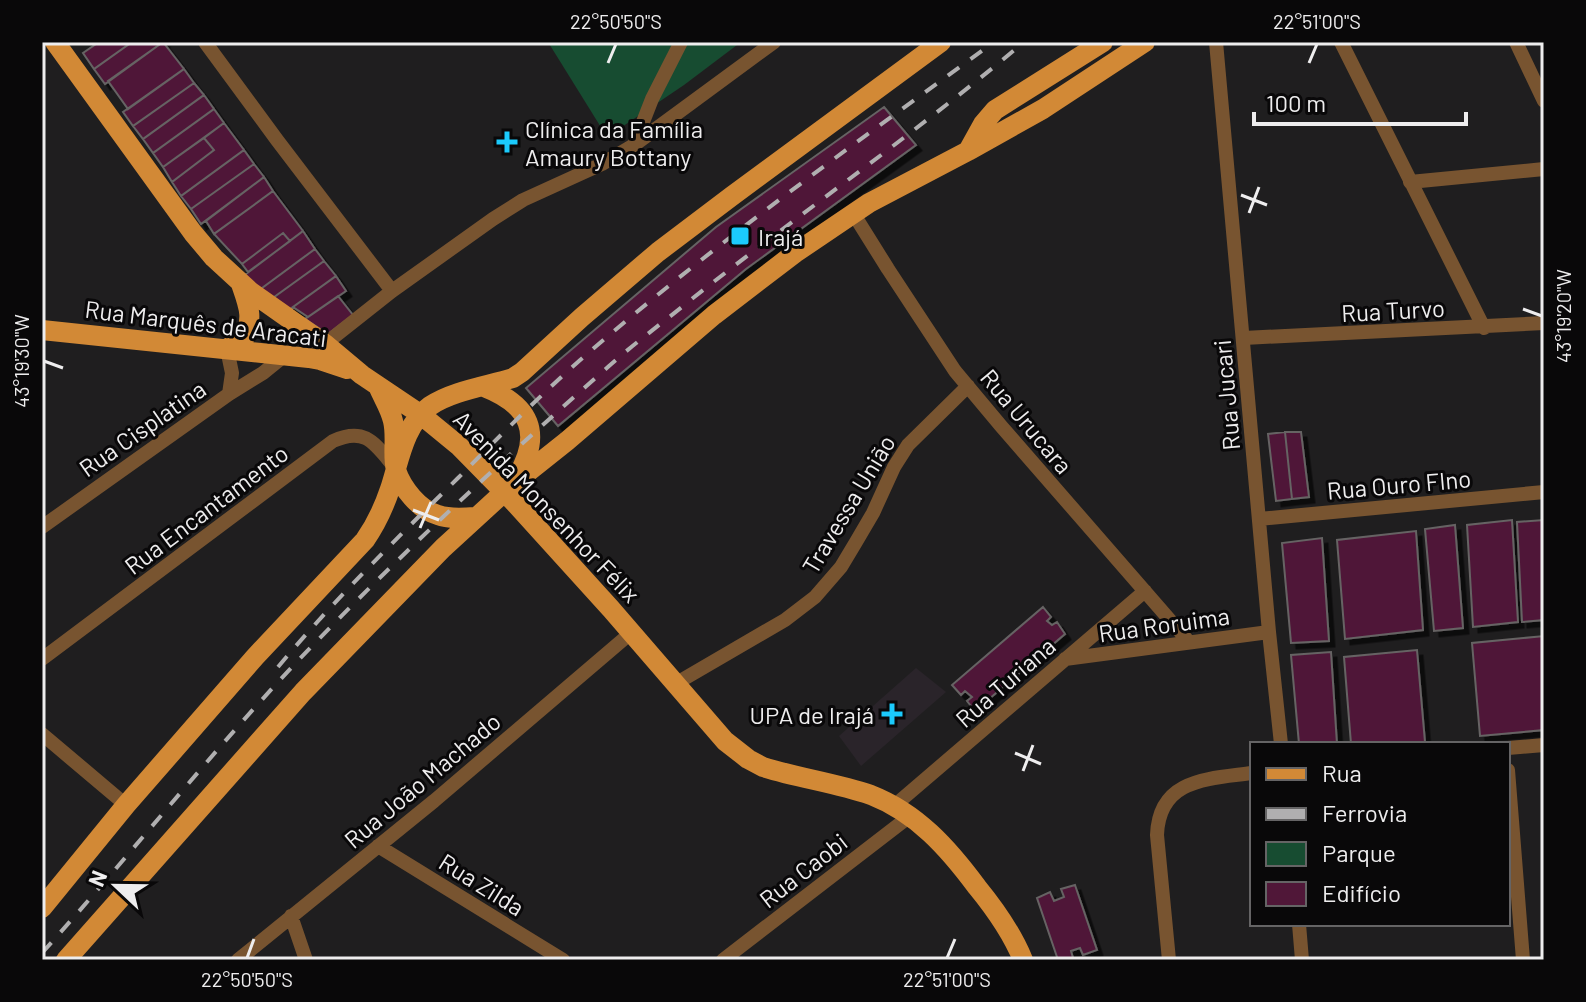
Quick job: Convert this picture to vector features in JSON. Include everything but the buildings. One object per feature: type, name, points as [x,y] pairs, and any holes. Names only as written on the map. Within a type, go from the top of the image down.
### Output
[{"type":"main road","name":"Avenida Monsenhor Félix","points":[[55,42],[193,233],[241,284],[420,414],[509,488],[725,741],[763,767],[852,789],[902,811],[942,842],[1004,924],[1023,960]]},
{"type":"main road","points":[[42,908],[126,805],[255,657],[365,540],[376,524],[404,443],[420,414],[437,402],[513,378],[658,252],[941,42]]},
{"type":"main road","points":[[66,960],[313,682],[475,517],[509,488],[750,286],[853,213],[1043,109],[1145,42]]},
{"type":"main road","points":[[968,151],[995,110],[1101,43]]},
{"type":"main road","points":[[235,345],[250,324],[250,311],[241,284]]},
{"type":"main road","name":"Rua Marquês de Aracati","points":[[42,330],[235,345],[320,360],[370,380]]},
{"type":"main road","points":[[235,345],[325,344]]},
{"type":"main road","points":[[370,380],[393,421],[396,469],[408,492],[435,515],[475,517]]},
{"type":"main road","points":[[484,387],[517,404],[530,429],[532,440],[526,462],[509,488]]},
{"type":"street","points":[[205,42],[392,291]]},
{"type":"street","points":[[634,145],[652,99],[681,42]]},
{"type":"street","points":[[325,344],[452,247],[523,200],[602,164],[634,145],[774,42]]},
{"type":"street","name":"Rua Jucari","points":[[1216,42],[1281,742]]},
{"type":"street","points":[[1341,42],[1484,328]]},
{"type":"street","points":[[1516,42],[1544,101]]},
{"type":"street","points":[[1410,182],[1544,169]]},
{"type":"street","name":"Rua Urucara","points":[[853,213],[968,386],[1189,642]]},
{"type":"street","name":"Rua Turvo","points":[[1244,338],[1544,323]]},
{"type":"street","name":"Rua Cisplatina","points":[[229,394],[235,345]]},
{"type":"street","name":"Rua Cisplatina","points":[[42,527],[284,356]]},
{"type":"street","name":"Travessa União","points":[[675,684],[785,620],[815,597],[841,567],[908,445],[968,386]]},
{"type":"street","name":"Rua Encantamento","points":[[42,659],[333,441],[348,434],[358,435],[379,449],[396,469]]},
{"type":"street","name":"Rua Ouro FIno","points":[[1259,519],[1544,492]]},
{"type":"street","name":"Rua Turiana","points":[[902,811],[1064,659],[1145,591]]},
{"type":"street","name":"Rua João Machado","points":[[238,960],[434,801],[632,632]]},
{"type":"street","name":"Rua Roruima","points":[[1064,659],[1269,632]]},
{"type":"street","points":[[42,734],[126,805]]},
{"type":"street","points":[[1510,748],[1544,745]]},
{"type":"street","points":[[1169,960],[1157,835],[1163,808],[1178,790],[1188,784],[1250,773]]},
{"type":"street","points":[[1510,795],[1523,960]]},
{"type":"street","name":"Rua Caobi","points":[[723,960],[902,811]]},
{"type":"street","name":"Rua Zilda","points":[[378,846],[563,960]]},
{"type":"street","points":[[291,916],[306,960]]},
{"type":"street","points":[[1299,926],[1302,960]]},
{"type":"shaded area","name":"UPA de Irajá","points":[[916,668],[946,692],[861,766],[839,736]]},
{"type":"green space","points":[[548,42],[741,42],[607,137]]},
{"type":"railway","points":[[278,667],[389,547],[576,364],[741,229],[994,42]]},
{"type":"railway","points":[[42,953],[279,681],[386,572],[496,467],[640,340],[1024,42]]},
{"type":"place","name":"Clínica da Família Amaury Bottany","points":[[507,142]]},
{"type":"place","name":"Irajá","points":[[740,236]]},
{"type":"place","name":"UPA de Irajá","points":[[892,714]]}]
